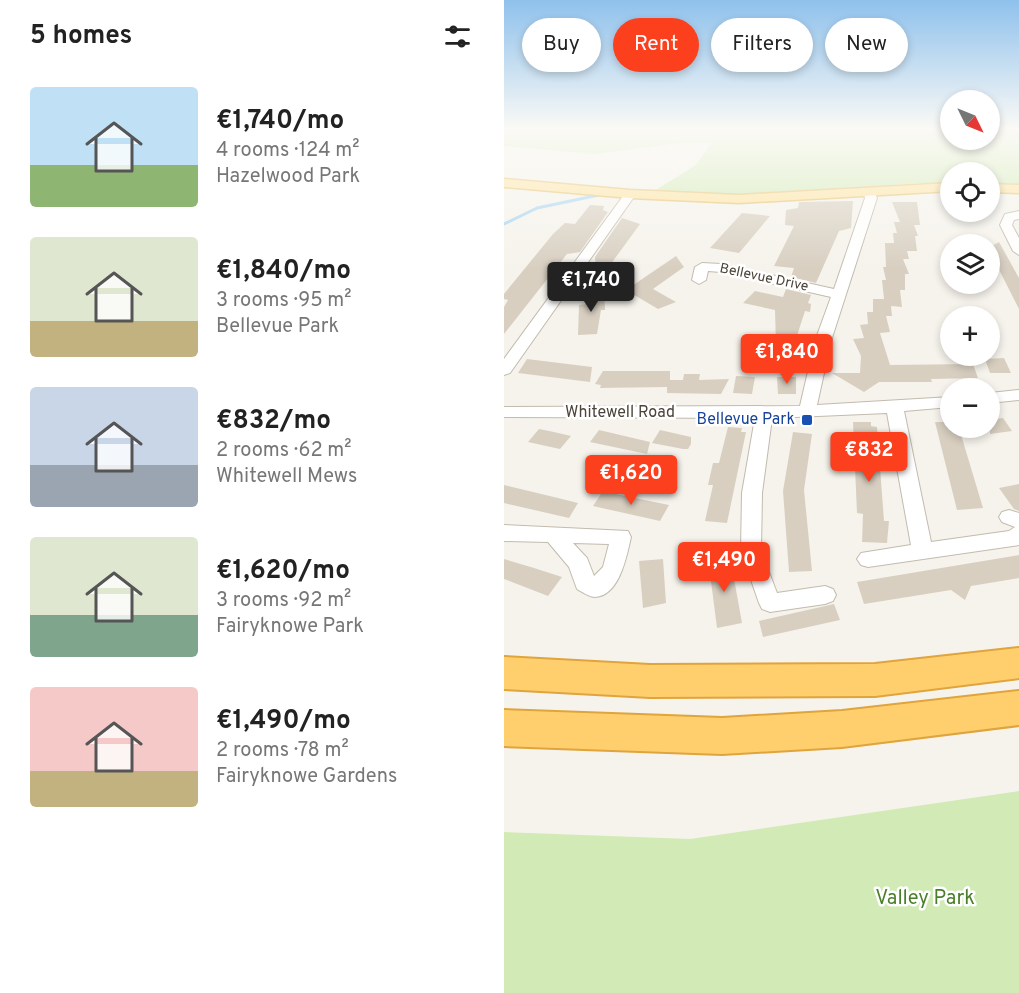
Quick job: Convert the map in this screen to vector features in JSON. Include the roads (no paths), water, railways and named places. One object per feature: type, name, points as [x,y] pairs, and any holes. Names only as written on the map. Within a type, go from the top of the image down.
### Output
[{"type":"highway","points":[[504,673],[650,681],[864,681],[1019,663]]},
{"type":"highway","points":[[504,728],[722,736],[842,729],[1019,708]]},
{"type":"main road","points":[[504,183],[630,194],[758,199],[940,188]]},
{"type":"main road","points":[[1000,188],[1019,189]]},
{"type":"street","points":[[807,411],[823,341],[871,198],[869,191]]},
{"type":"street","points":[[504,370],[591,252],[630,194]]},
{"type":"street","points":[[1019,215],[1009,217],[1006,225],[1019,251]]},
{"type":"street","name":"Bellevue Drive","points":[[699,280],[702,267],[721,268],[838,294]]},
{"type":"street","points":[[1000,397],[1019,395]]},
{"type":"street","name":"Whitewell Road","points":[[504,412],[764,413],[895,408],[940,403]]},
{"type":"street","points":[[895,408],[922,550]]},
{"type":"street","points":[[764,413],[752,493],[751,551],[770,603],[825,595]]},
{"type":"street","points":[[868,559],[1015,538],[1016,524]]},
{"type":"street","points":[[504,533],[555,536]]},
{"type":"waterway","points":[[504,224],[537,208],[599,195]]},
{"type":"place","name":"Bellevue Park","points":[[807,420]]},
{"type":"park label","name":"Valley Park","points":[[925,899]]}]
